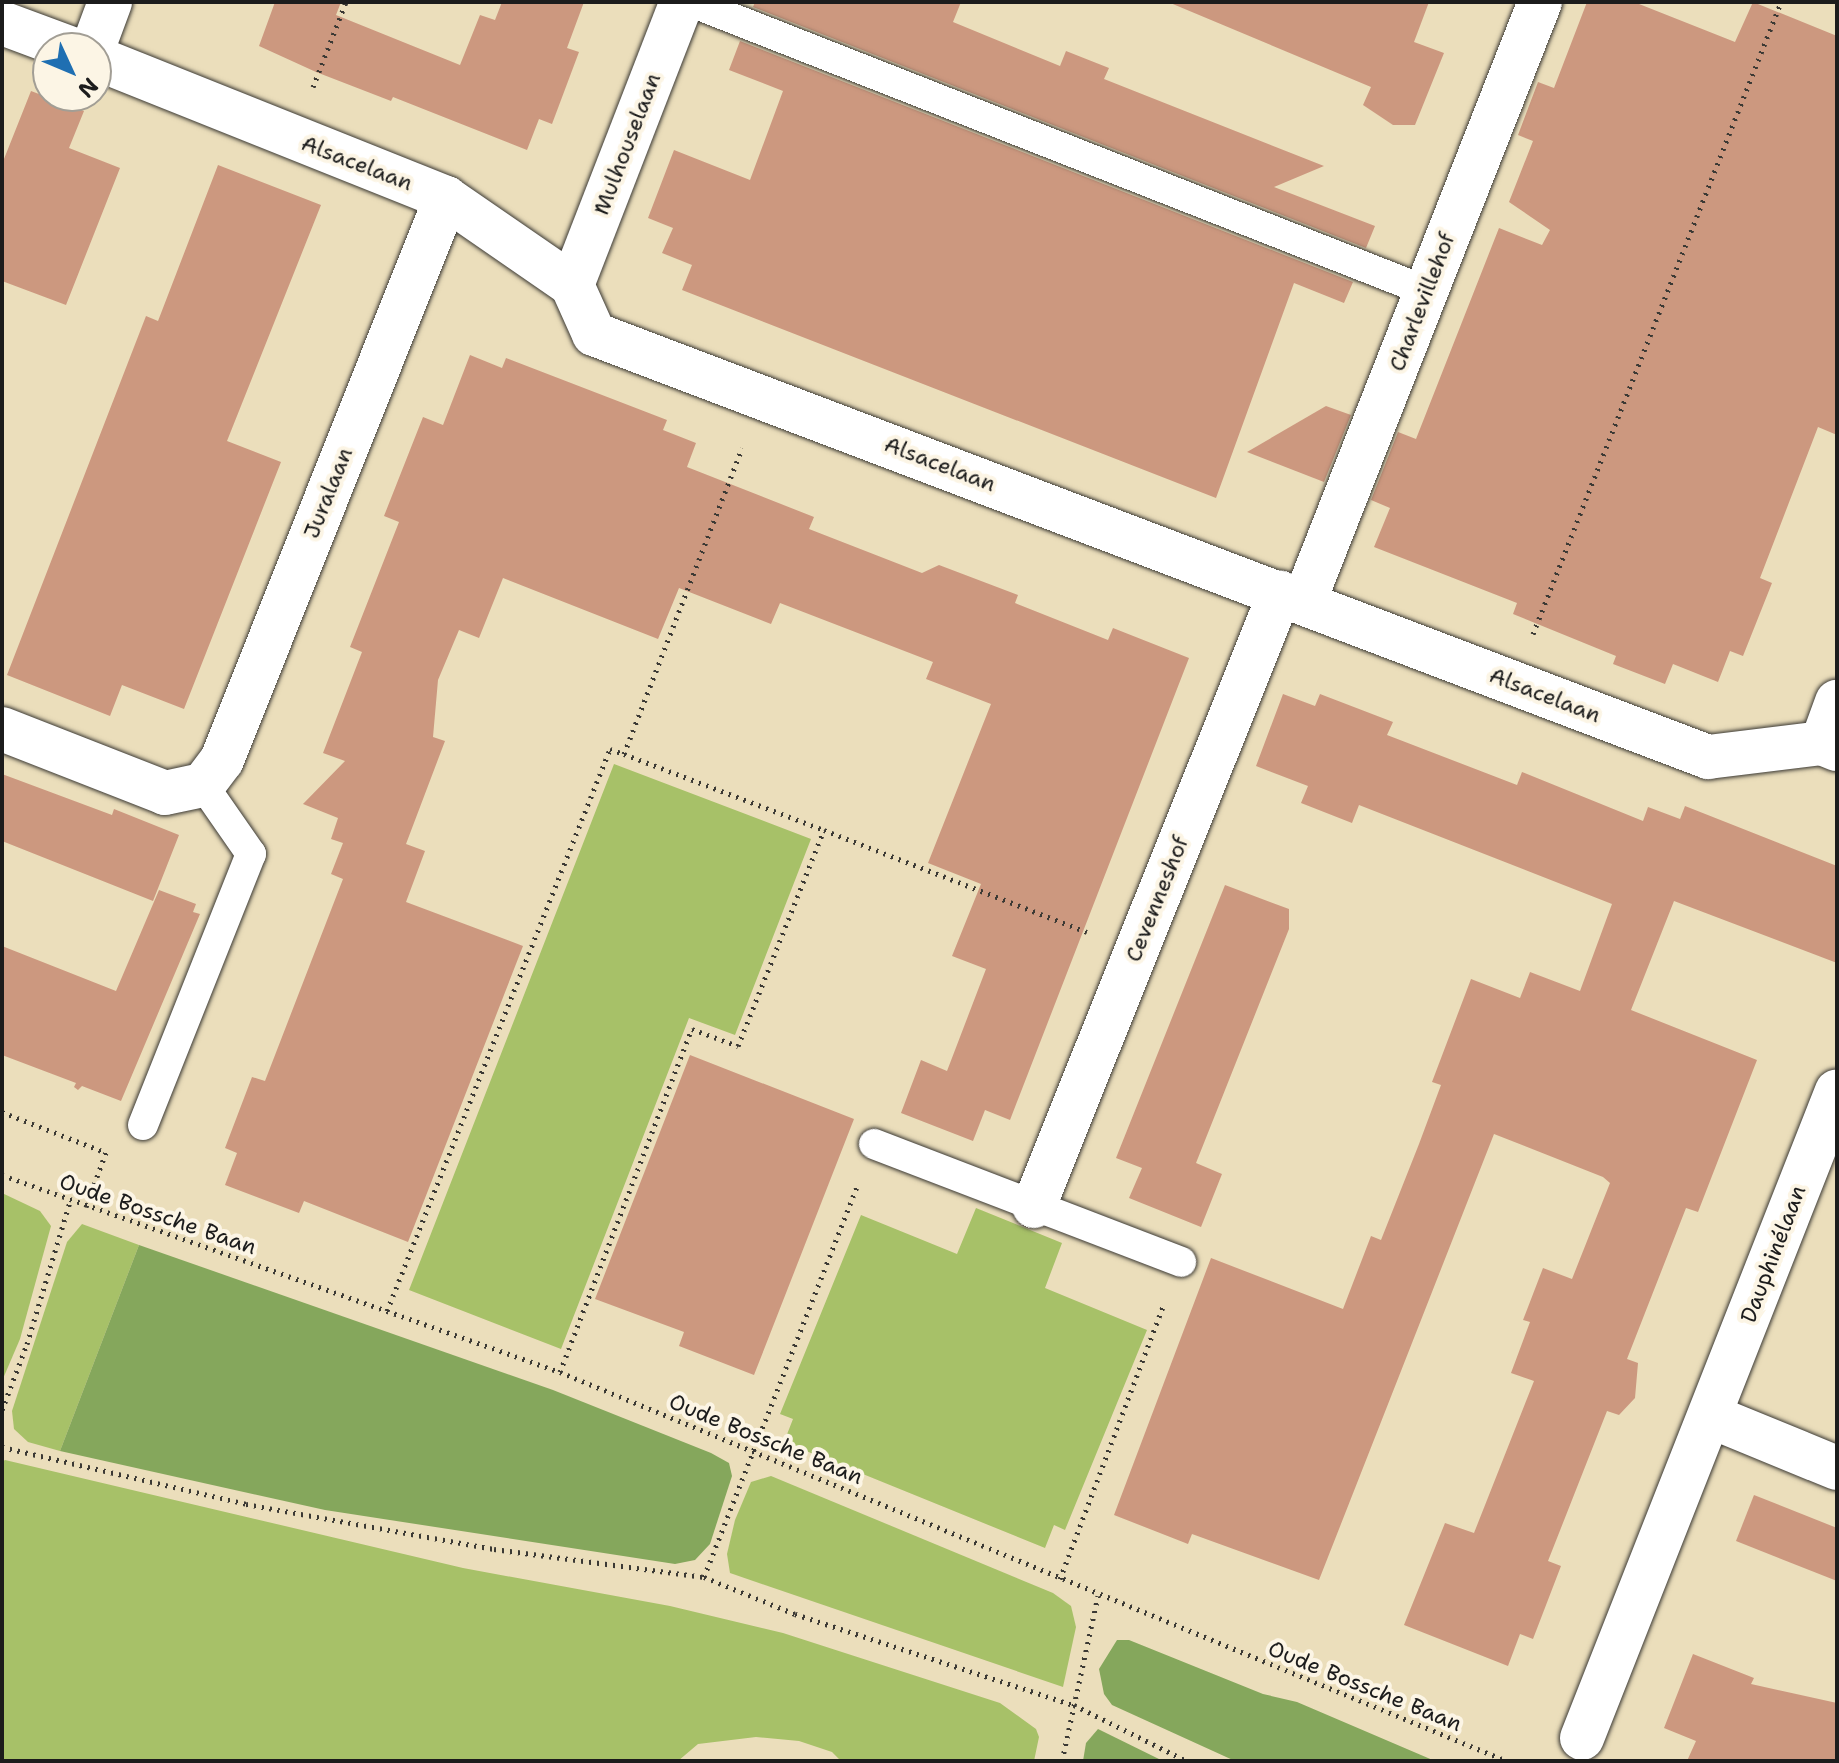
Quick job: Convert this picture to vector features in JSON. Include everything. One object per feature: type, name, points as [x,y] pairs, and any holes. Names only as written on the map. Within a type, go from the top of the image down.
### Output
[{"type":"street","points":[[99,32],[110,2]]},
{"type":"street","name":"Mulhouselaan","points":[[572,285],[682,2]]},
{"type":"street","name":"Charlevillehof","points":[[1292,597],[1426,291],[1540,2]]},
{"type":"street","points":[[2,23],[32,34]]},
{"type":"street","name":"Alsacelaan","points":[[112,64],[446,198],[572,285],[594,334],[1708,757],[1830,746]]},
{"type":"street","name":"Juralaan","points":[[203,785],[222,760],[446,198]]},
{"type":"street","name":"Cevenneshof","points":[[1034,1206],[1137,951],[1292,597]]},
{"type":"street","points":[[1830,746],[1837,702]]},
{"type":"street","points":[[2,729],[165,793],[203,785]]},
{"type":"street","name":"Dauphinélaan","points":[[1582,1738],[1837,1091]]},
{"type":"street","points":[[1710,1416],[1837,1468]]},
{"type":"lane","points":[[691,2],[1426,291]]},
{"type":"lane","points":[[143,1125],[251,854],[203,785]]},
{"type":"lane","points":[[874,1144],[1181,1262]]},
{"type":"path","points":[[294,138],[346,2]]},
{"type":"path","points":[[1514,682],[1781,2]]},
{"type":"path","points":[[624,754],[762,397]]},
{"type":"path","points":[[387,1311],[610,749],[1137,951]]},
{"type":"path","points":[[560,1372],[692,1029],[738,1046],[824,830]]},
{"type":"path","points":[[2,1112],[105,1152]]},
{"type":"path","points":[[704,1577],[751,1449],[874,1144]]},
{"type":"path","name":"Oude Bossche Baan","points":[[2,1175],[70,1202],[560,1372],[1098,1596],[1507,1761]]},
{"type":"path","points":[[2,1410],[27,1344],[70,1202]]},
{"type":"path","points":[[1060,1579],[1181,1262]]},
{"type":"path","points":[[2,1447],[246,1504],[494,1549],[704,1577],[795,1614],[1074,1705],[1187,1761]]},
{"type":"path","points":[[1062,1761],[1098,1596]]},
{"type":"green space","points":[[614,764],[811,839],[735,1035],[689,1018],[561,1349],[409,1290]]},
{"type":"green space","points":[[2,1193],[40,1211],[51,1226],[20,1339],[2,1381]]},
{"type":"green space","points":[[976,1208],[1062,1243],[1045,1288],[1147,1330],[1065,1530],[1054,1525],[1045,1548],[784,1442],[793,1419],[780,1414],[861,1215],[957,1254]]},
{"type":"green space","points":[[82,1224],[139,1245],[60,1451],[28,1442],[14,1429],[12,1411],[67,1242]]},
{"type":"green space","points":[[139,1245],[553,1390],[711,1453],[729,1463],[732,1476],[710,1544],[695,1560],[675,1564],[325,1510],[60,1451]]},
{"type":"green space","points":[[5,1460],[463,1568],[670,1606],[783,1633],[1000,1703],[1036,1729],[1039,1737],[1034,1761],[841,1761],[832,1752],[799,1741],[756,1737],[698,1744],[678,1761],[2,1761],[2,1462]]},
{"type":"green space","points":[[771,1476],[1053,1593],[1071,1606],[1076,1627],[1063,1687],[730,1573],[727,1554],[735,1520],[751,1482]]},
{"type":"green space","points":[[1117,1640],[1129,1640],[1263,1694],[1297,1702],[1435,1761],[1235,1761],[1112,1705],[1104,1694],[1099,1669]]},
{"type":"green space","points":[[1098,1729],[1163,1761],[1083,1761],[1086,1743]]},
{"type":"building","points":[[275,2],[341,2],[336,15],[460,65],[480,15],[495,20],[502,2],[584,2],[567,48],[579,52],[552,124],[539,119],[527,150],[393,97],[391,101],[316,72],[259,46]]},
{"type":"building","points":[[755,2],[961,2],[953,22],[1060,66],[1066,51],[1109,68],[1104,79],[1324,166],[1274,187],[1375,226],[1366,248],[753,7]]},
{"type":"building","points":[[1168,2],[1429,2],[1414,42],[1444,53],[1415,125],[1393,125],[1363,105],[1371,87]]},
{"type":"building","points":[[1587,2],[1634,2],[1735,42],[1753,2],[1837,36],[1837,435],[1818,427],[1760,578],[1772,583],[1743,656],[1730,651],[1718,682],[1673,664],[1665,684],[1613,664],[1616,656],[1513,614],[1517,603],[1374,547],[1390,508],[1371,500],[1398,432],[1416,439],[1499,228],[1542,245],[1550,230],[1509,202],[1533,141],[1518,135],[1538,82],[1554,88]]},
{"type":"building","points":[[740,41],[1353,282],[1344,303],[1294,283],[1216,498],[682,290],[692,265],[662,253],[673,228],[648,218],[674,150],[750,180],[783,91],[729,70]]},
{"type":"building","points":[[31,91],[32,112],[84,112],[69,148],[120,168],[66,305],[2,281],[2,164]]},
{"type":"building","points":[[218,165],[321,205],[227,441],[281,462],[184,709],[122,685],[110,716],[7,675],[146,316],[158,321]]},
{"type":"building","points":[[470,355],[502,368],[506,358],[667,420],[663,430],[696,443],[687,467],[814,517],[809,529],[922,573],[939,565],[1018,595],[1015,603],[1108,640],[1113,628],[1189,658],[1010,1120],[985,1110],[973,1141],[901,1113],[921,1060],[947,1071],[986,969],[952,956],[981,884],[928,863],[991,704],[926,679],[933,662],[780,603],[771,624],[679,588],[658,639],[503,578],[479,638],[459,630],[438,680],[433,737],[445,741],[406,844],[425,851],[406,902],[523,946],[408,1242],[304,1201],[299,1213],[225,1185],[237,1153],[225,1148],[252,1077],[265,1081],[343,879],[331,874],[343,843],[331,839],[338,818],[303,804],[345,761],[323,753],[362,652],[350,647],[399,522],[384,516],[423,417],[443,425]]},
{"type":"building","points":[[1326,406],[1351,415],[1324,482],[1247,452]]},
{"type":"building","points":[[1283,694],[1315,706],[1320,694],[1393,722],[1387,735],[1517,785],[1522,772],[1643,821],[1648,807],[1680,819],[1685,806],[1837,866],[1837,963],[1674,901],[1631,1010],[1757,1060],[1698,1212],[1686,1208],[1627,1359],[1638,1363],[1635,1398],[1619,1415],[1607,1411],[1548,1561],[1561,1566],[1533,1639],[1520,1634],[1508,1666],[1404,1625],[1445,1523],[1474,1533],[1534,1381],[1511,1373],[1530,1322],[1523,1320],[1543,1268],[1572,1279],[1610,1183],[1603,1177],[1494,1134],[1319,1580],[1192,1534],[1188,1544],[1114,1515],[1211,1258],[1343,1309],[1371,1236],[1381,1240],[1419,1144],[1441,1085],[1432,1082],[1471,979],[1520,998],[1530,972],[1580,991],[1612,904],[1359,805],[1352,823],[1301,803],[1308,786],[1256,766]]},
{"type":"building","points":[[2,774],[112,815],[114,809],[179,835],[153,901],[2,841]]},
{"type":"building","points":[[1225,885],[1289,909],[1289,929],[1196,1163],[1222,1174],[1201,1227],[1129,1198],[1142,1168],[1116,1158]]},
{"type":"building","points":[[159,890],[196,904],[193,912],[200,914],[121,1101],[82,1086],[78,1090],[74,1087],[76,1083],[2,1055],[2,946],[116,991]]},
{"type":"building","points":[[690,1055],[854,1119],[754,1375],[679,1346],[684,1332],[595,1299]]},
{"type":"building","points":[[1754,1495],[1837,1528],[1837,1581],[1736,1541]]},
{"type":"building","points":[[1693,1654],[1754,1678],[1751,1684],[1837,1703],[1837,1761],[1687,1761],[1696,1741],[1664,1728]]}]
